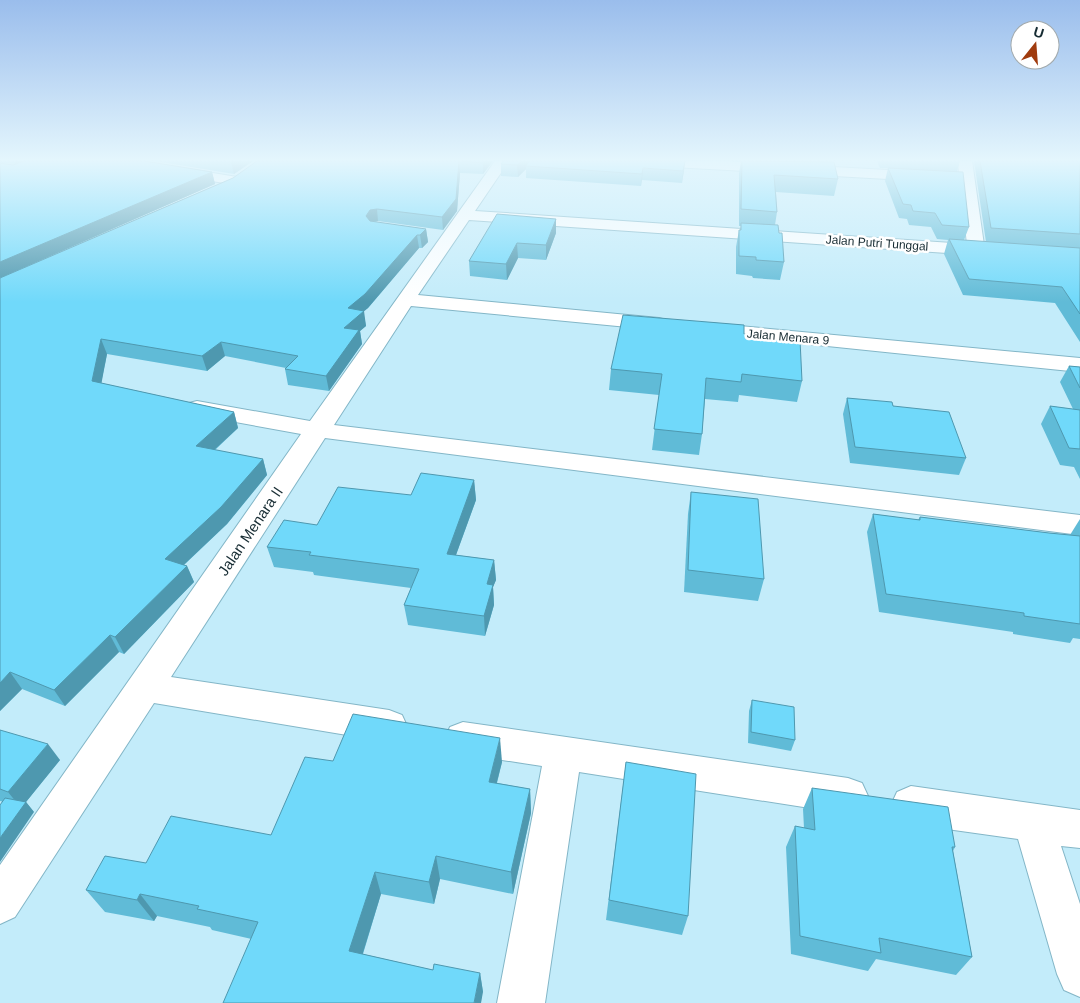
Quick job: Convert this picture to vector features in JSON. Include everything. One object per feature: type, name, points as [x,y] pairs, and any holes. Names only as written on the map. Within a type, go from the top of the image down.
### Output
[{"type":"street","name":"Jalan Menara II","points":[[0,902],[391,320],[407,300],[441,237],[465,215],[470,208]]},
{"type":"street","points":[[971,208],[976,250]]},
{"type":"street","name":"Jalan Putri Tunggal","points":[[465,215],[995,251]]},
{"type":"street","name":"Jalan Menara 9","points":[[407,300],[1080,364]]},
{"type":"street","points":[[174,404],[318,430],[1080,526]]},
{"type":"street","points":[[145,687],[563,754],[1080,829]]},
{"type":"street","points":[[521,1003],[563,754]]},
{"type":"street","points":[[1033,822],[1080,974]]},
{"type":"building","points":[[0,208],[128,208],[0,262]]},
{"type":"building","points":[[164,208],[449,208],[442,217],[377,209],[370,210],[366,216],[370,221],[426,229],[420,235],[417,235],[365,294],[348,308],[364,311],[344,328],[359,330],[326,376],[285,369],[298,356],[221,342],[202,356],[101,339],[92,381],[234,412],[196,446],[263,459],[221,507],[165,559],[187,566],[115,637],[110,635],[54,690],[10,672],[0,683],[0,278]]},
{"type":"building","points":[[777,208],[777,212],[741,209]]},
{"type":"building","points":[[912,208],[967,208],[969,227],[942,225],[935,213],[913,211]]},
{"type":"building","points":[[988,208],[1080,208],[1080,234],[991,228]]},
{"type":"building","points":[[497,214],[556,219],[546,245],[517,243],[506,264],[469,261]]},
{"type":"building","points":[[741,223],[778,225],[779,233],[782,233],[784,262],[756,260],[756,257],[739,256],[739,230],[741,230]]},
{"type":"building","points":[[949,239],[1080,248],[1080,314],[1062,287],[969,279]]},
{"type":"building","points":[[623,315],[744,325],[744,334],[800,340],[802,381],[742,374],[741,382],[706,378],[702,434],[654,429],[662,374],[611,369]]},
{"type":"building","points":[[1069,366],[1080,367],[1080,388]]},
{"type":"building","points":[[847,398],[892,402],[893,406],[949,412],[966,458],[855,447]]},
{"type":"building","points":[[1050,406],[1080,410],[1080,449],[1069,448]]},
{"type":"building","points":[[421,473],[474,480],[447,554],[494,560],[487,584],[493,585],[484,616],[404,605],[419,569],[309,555],[311,552],[267,547],[284,520],[317,525],[338,487],[411,495]]},
{"type":"building","points":[[691,492],[758,499],[764,579],[688,570]]},
{"type":"building","points":[[873,514],[920,520],[920,517],[1080,536],[1080,624],[1024,616],[1024,613],[886,594]]},
{"type":"building","points":[[752,700],[794,707],[795,740],[751,732]]},
{"type":"building","points":[[353,714],[500,738],[489,782],[530,789],[511,872],[436,856],[429,882],[375,872],[349,951],[433,970],[434,964],[480,973],[474,1003],[223,1003],[258,922],[197,909],[199,906],[140,894],[137,900],[86,890],[105,856],[146,863],[171,816],[271,835],[305,757],[333,761]]},
{"type":"building","points":[[0,730],[48,744],[8,792],[0,789]]},
{"type":"building","points":[[626,762],[696,774],[688,916],[609,900]]},
{"type":"building","points":[[812,788],[948,807],[955,847],[952,847],[972,957],[879,938],[881,953],[800,936],[795,826],[815,830]]},
{"type":"building","points":[[5,798],[26,802],[0,838],[0,805]]}]
